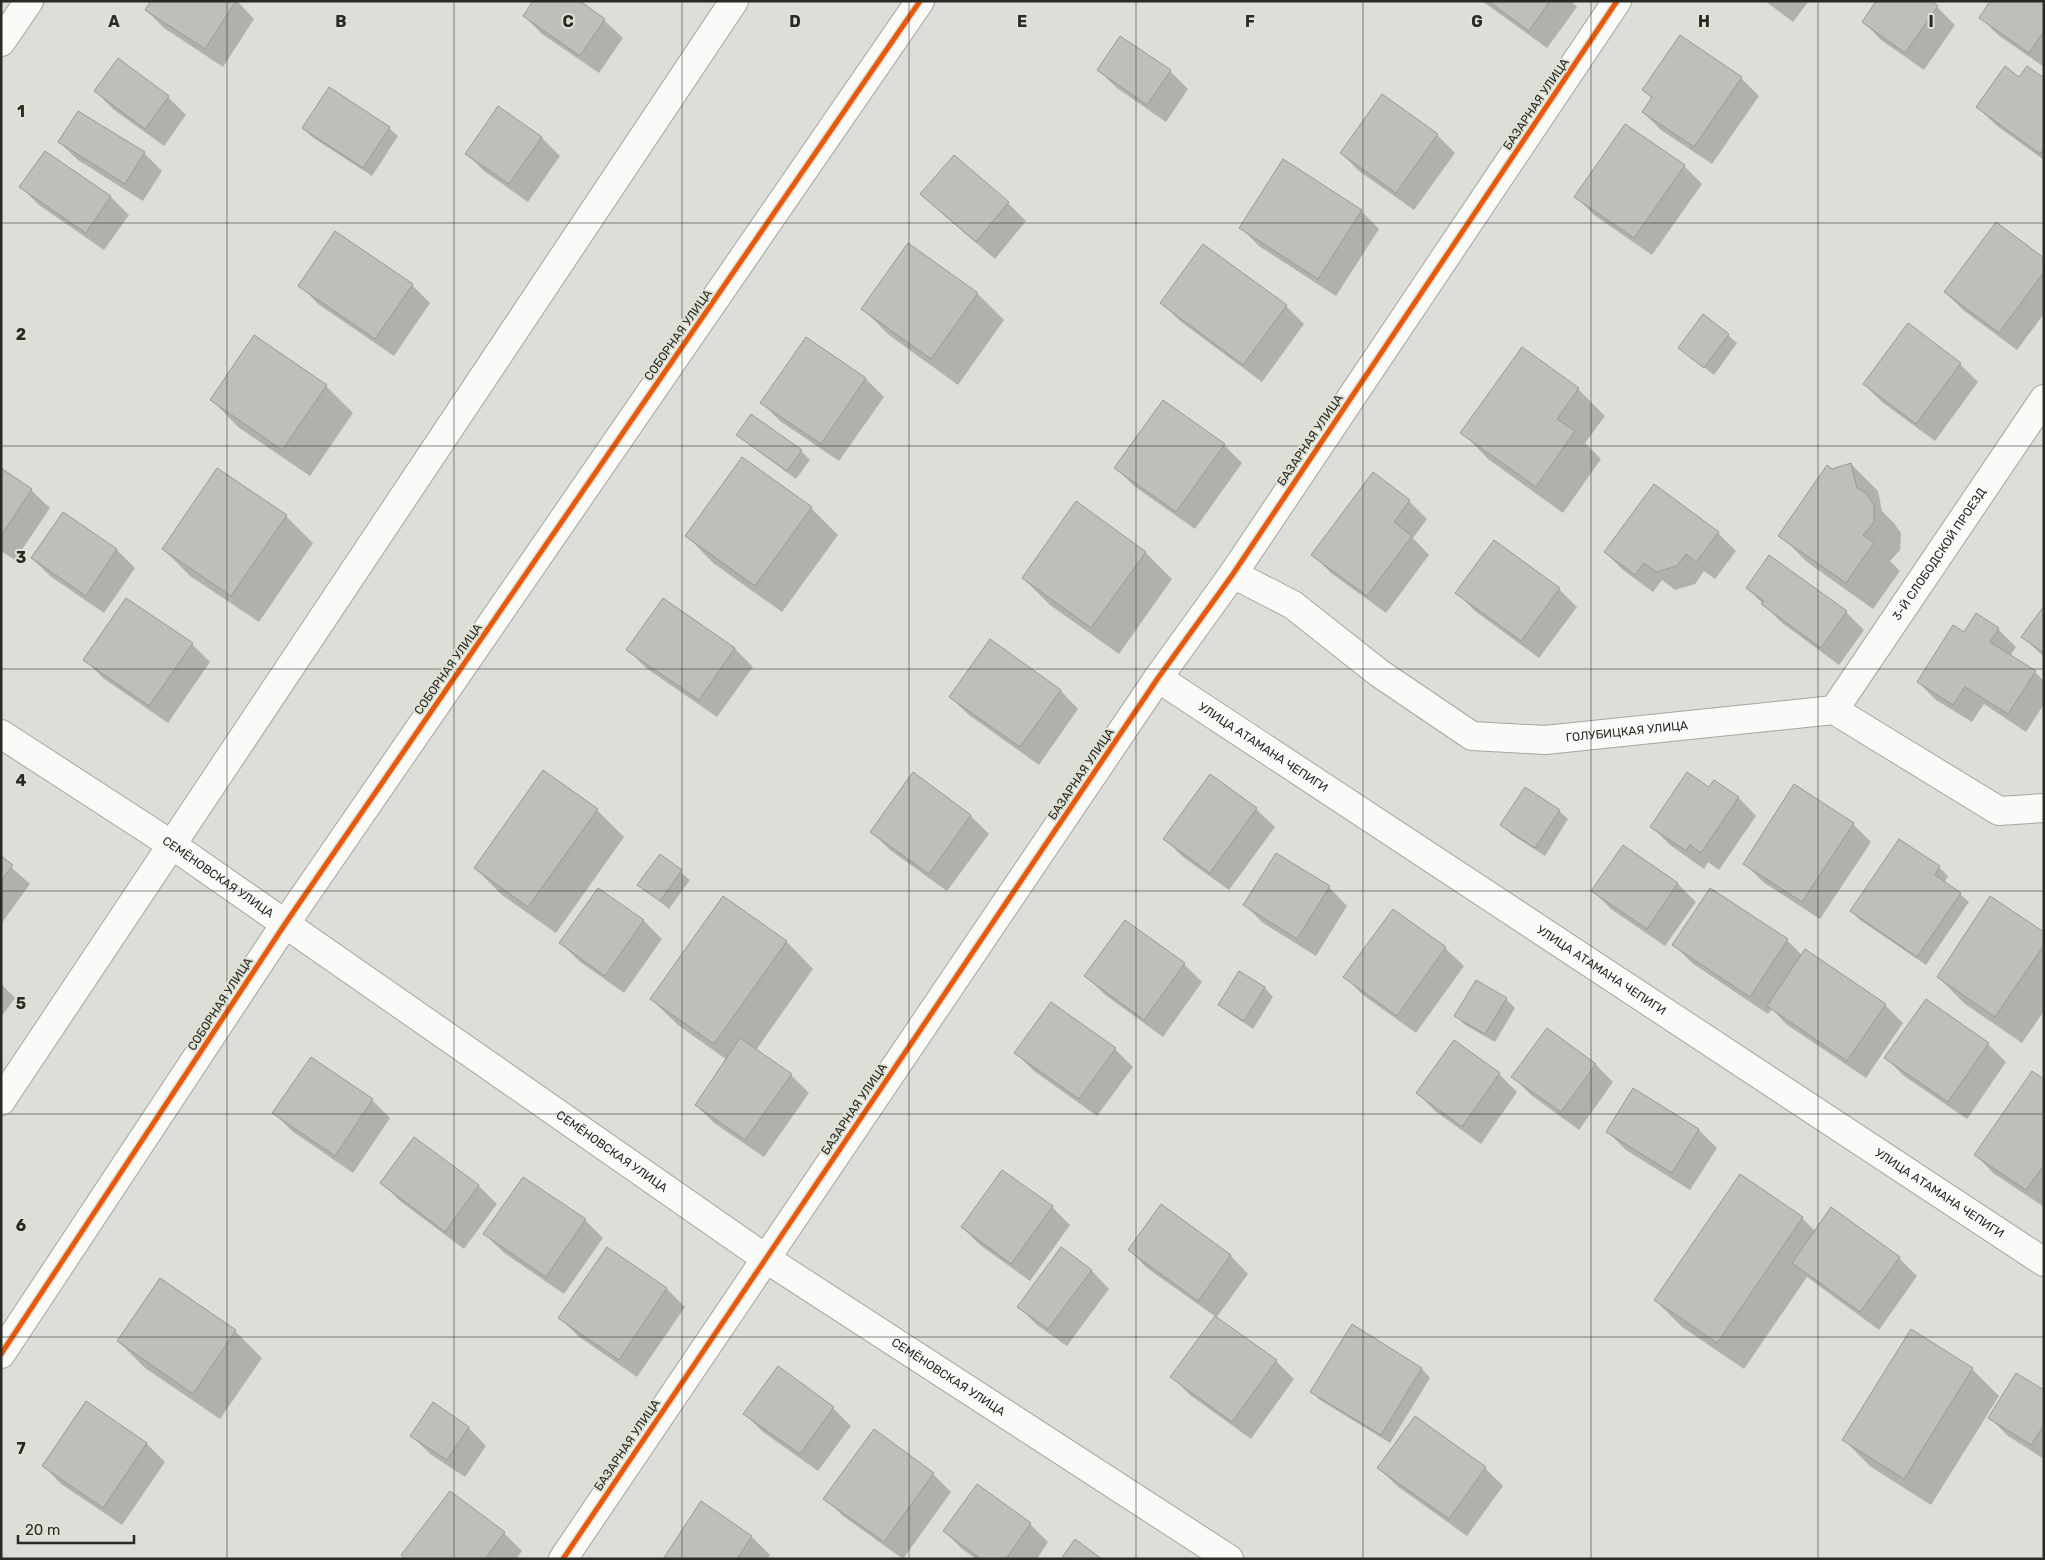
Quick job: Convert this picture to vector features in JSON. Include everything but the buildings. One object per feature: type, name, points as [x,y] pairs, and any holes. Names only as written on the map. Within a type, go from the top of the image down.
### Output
[{"type":"street","points":[[1,42],[28,1]]},
{"type":"street","points":[[1,1101],[734,1]]},
{"type":"street","name":"СОБОРНАЯ УЛИЦА","points":[[1,1354],[285,924],[920,1]]},
{"type":"street","name":"БАЗАРНАЯ УЛИЦА","points":[[563,1559],[1158,678],[1233,574],[1617,1]]},
{"type":"street","name":"3-Й СЛОБОДСКОЙ ПРОЕЗД","points":[[1834,710],[2044,399]]},
{"type":"street","name":"ГОЛУБИЦКАЯ УЛИЦА","points":[[1233,574],[1294,605],[1379,673],[1472,736],[1545,740],[1834,710]]},
{"type":"street","name":"УЛИЦА АТАМАНА ЧЕПИГИ","points":[[1158,678],[2044,1262]]},
{"type":"street","points":[[1834,710],[1999,811],[2044,808]]},
{"type":"street","name":"СЕМЁНОВСКАЯ УЛИЦА","points":[[1,734],[172,845],[765,1258],[1223,1557]]},
{"type":"cycle path","points":[[1,1354],[285,924],[920,1]]},
{"type":"cycle path","points":[[563,1559],[1158,678],[1233,574],[1617,1]]}]
